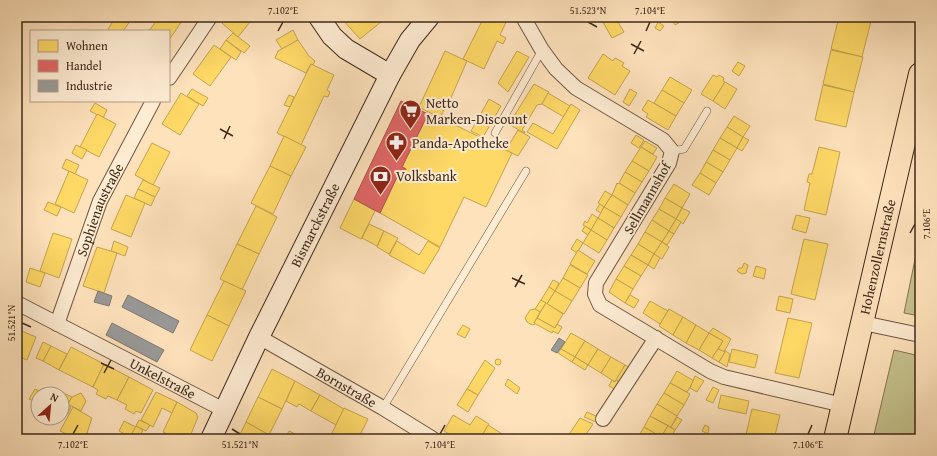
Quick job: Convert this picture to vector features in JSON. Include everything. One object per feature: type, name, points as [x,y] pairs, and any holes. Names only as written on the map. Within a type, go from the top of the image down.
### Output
[{"type":"main road","points":[[319,17],[332,36],[346,49],[390,75]]},
{"type":"main road","name":"Bismarckstraße","points":[[211,439],[259,337],[390,75],[410,40],[429,17]]},
{"type":"main road","name":"Hohenzollernstraße","points":[[835,439],[920,74]]},
{"type":"street","points":[[170,77],[210,17]]},
{"type":"street","name":"Sellmannshof","points":[[523,17],[542,50],[556,69],[576,88],[663,140],[672,151],[669,163],[596,283],[595,294],[600,305],[710,371],[724,377],[843,406]]},
{"type":"street","name":"Sophienaustraße","points":[[56,324],[100,201],[152,102]]},
{"type":"street","name":"Unkelstraße","points":[[17,303],[224,410]]},
{"type":"street","points":[[863,323],[920,335]]},
{"type":"street","name":"Bornstraße","points":[[259,337],[383,408],[433,439]]},
{"type":"street","points":[[603,420],[656,338]]},
{"type":"lane","points":[[495,132],[542,50]]},
{"type":"lane","points":[[672,151],[684,149],[707,111]]},
{"type":"lane","points":[[383,408],[526,171]]},
{"type":"shaded area","points":[[920,235],[920,316],[904,313]]},
{"type":"shaded area","points":[[894,350],[920,356],[920,439],[873,439]]},
{"type":"building: Wohnen","points":[[116,17],[133,17],[124,30],[108,29]]},
{"type":"building: Wohnen","points":[[159,17],[176,17],[182,21],[170,39],[170,30],[150,30]]},
{"type":"building: Wohnen","points":[[227,17],[254,17],[238,37],[222,23]]},
{"type":"building: Wohnen","points":[[345,17],[387,17],[360,39],[342,19]]},
{"type":"building: Wohnen","points":[[484,17],[508,18],[500,35],[506,38],[503,44],[497,41],[484,69],[463,59]]},
{"type":"building: Wohnen","points":[[581,17],[592,17],[584,22]]},
{"type":"building: Wohnen","points":[[600,17],[615,17],[624,32],[612,38]]},
{"type":"building: Wohnen","points":[[670,17],[689,17],[675,25]]},
{"type":"building: Wohnen","points":[[839,17],[872,17],[862,57],[831,49]]},
{"type":"building: Wohnen","points":[[658,22],[664,26],[660,31],[655,28]]},
{"type":"building: Wohnen","points":[[293,30],[298,40],[282,49],[276,40]]},
{"type":"building: Wohnen","points":[[233,33],[250,46],[244,53],[226,40]]},
{"type":"building: Wohnen","points":[[226,40],[241,52],[236,60],[220,49]]},
{"type":"building: Wohnen","points":[[298,40],[309,56],[315,61],[313,65],[311,64],[306,73],[275,58],[278,51]]},
{"type":"building: Wohnen","points":[[214,45],[231,57],[210,86],[193,74]]},
{"type":"building: Wohnen","points":[[831,50],[863,57],[854,92],[823,84]]},
{"type":"building: Wohnen","points":[[445,51],[467,61],[450,100],[449,99],[440,118],[419,107]]},
{"type":"building: Wohnen","points":[[517,51],[529,57],[508,92],[498,83]]},
{"type":"building: Wohnen","points":[[603,54],[613,61],[615,58],[624,63],[622,66],[630,71],[615,95],[588,78]]},
{"type":"building: Wohnen","points":[[738,62],[745,66],[739,76],[732,71]]},
{"type":"building: Wohnen","points":[[311,64],[334,75],[327,90],[330,92],[328,97],[324,96],[301,145],[277,133]]},
{"type":"building: Wohnen","points":[[713,75],[717,77],[719,75],[724,78],[723,81],[725,82],[713,101],[701,94]]},
{"type":"building: Wohnen","points":[[670,77],[692,90],[684,103],[662,90]]},
{"type":"building: Wohnen","points":[[725,82],[737,89],[725,109],[713,101]]},
{"type":"building: Wohnen","points":[[534,84],[549,92],[542,104],[537,105],[522,130],[525,132],[524,133],[509,124]]},
{"type":"building: Wohnen","points":[[823,85],[854,92],[846,127],[815,120]]},
{"type":"building: Wohnen","points":[[192,89],[208,98],[203,106],[187,96]]},
{"type":"building: Wohnen","points":[[630,89],[637,93],[629,106],[623,102]]},
{"type":"building: Wohnen","points":[[662,90],[684,103],[676,116],[654,103]]},
{"type":"building: Wohnen","points":[[181,93],[199,104],[180,135],[162,124]]},
{"type":"building: Wohnen","points":[[548,93],[570,106],[564,117],[542,104]]},
{"type":"building: Wohnen","points":[[289,95],[294,97],[290,107],[284,105]]},
{"type":"building: Wohnen","points":[[489,99],[501,106],[483,137],[471,131]]},
{"type":"building: Wohnen","points":[[648,100],[676,116],[668,130],[646,117],[648,114],[642,110]]},
{"type":"building: Wohnen","points":[[95,103],[107,110],[103,118],[90,111]]},
{"type":"building: Wohnen","points":[[571,104],[580,110],[557,149],[527,132],[533,123],[553,134]]},
{"type":"building: Wohnen","points":[[97,114],[116,124],[99,157],[80,147]]},
{"type":"building: Wohnen","points":[[428,114],[440,120],[441,118],[512,153],[486,207],[464,197],[440,247],[380,213],[398,175],[402,176],[406,169],[402,167]]},
{"type":"building: Wohnen","points":[[734,116],[750,126],[743,137],[727,127]]},
{"type":"building: Wohnen","points":[[727,127],[743,137],[737,148],[720,138]]},
{"type":"building: Wohnen","points":[[518,130],[530,137],[518,156],[506,150]]},
{"type":"building: Wohnen","points":[[636,135],[644,140],[639,148],[631,143]]},
{"type":"building: Wohnen","points":[[284,136],[306,147],[291,176],[270,166]]},
{"type":"building: Wohnen","points":[[743,137],[749,140],[742,151],[737,148]]},
{"type":"building: Wohnen","points":[[720,138],[737,148],[730,160],[713,150]]},
{"type":"building: Wohnen","points":[[645,141],[657,148],[653,154],[641,147]]},
{"type":"building: Wohnen","points":[[152,143],[170,152],[153,185],[135,175]]},
{"type":"building: Wohnen","points":[[76,145],[87,150],[82,159],[72,153]]},
{"type":"building: Wohnen","points":[[641,147],[657,157],[649,171],[632,161]]},
{"type":"building: Wohnen","points":[[819,147],[840,152],[826,215],[804,210],[810,183],[807,182],[809,174],[812,174]]},
{"type":"building: Wohnen","points":[[713,150],[730,160],[723,172],[706,162]]},
{"type":"building: Wohnen","points":[[66,159],[79,165],[75,174],[62,168]]},
{"type":"building: Wohnen","points":[[632,161],[649,171],[642,182],[625,172]]},
{"type":"building: Wohnen","points":[[706,162],[723,172],[716,183],[700,173]]},
{"type":"building: Wohnen","points":[[270,166],[291,176],[273,214],[251,203]]},
{"type":"building: Wohnen","points":[[69,171],[88,180],[74,213],[55,204]]},
{"type":"building: Wohnen","points":[[625,172],[642,182],[635,193],[619,183]]},
{"type":"building: Wohnen","points":[[700,173],[716,183],[709,195],[692,185]]},
{"type":"building: Wohnen","points":[[143,180],[160,188],[155,197],[138,189]]},
{"type":"building: Wohnen","points":[[617,183],[635,193],[628,205],[612,195]]},
{"type":"building: Wohnen","points":[[674,184],[690,194],[682,208],[665,198]]},
{"type":"building: Wohnen","points":[[138,189],[155,197],[151,206],[134,198]]},
{"type":"building: Wohnen","points":[[605,191],[612,195],[604,207],[598,203]]},
{"type":"building: Wohnen","points":[[126,195],[145,203],[131,237],[111,229]]},
{"type":"building: Wohnen","points":[[612,195],[628,205],[621,217],[604,207]]},
{"type":"building: Wohnen","points":[[665,198],[682,208],[676,219],[659,209]]},
{"type":"building: Wohnen","points":[[354,199],[375,211],[361,239],[340,228]]},
{"type":"building: Wohnen","points":[[48,202],[61,207],[57,216],[44,210]]},
{"type":"building: Wohnen","points":[[600,204],[604,207],[601,213],[596,210]]},
{"type":"building: Wohnen","points":[[256,206],[277,217],[259,254],[237,244]]},
{"type":"building: Wohnen","points":[[604,207],[621,217],[614,228],[598,218]]},
{"type":"building: Wohnen","points":[[682,208],[690,212],[683,224],[676,219]]},
{"type":"building: Wohnen","points":[[659,209],[676,219],[669,231],[652,220]]},
{"type":"building: Wohnen","points":[[592,214],[598,218],[591,230],[583,225],[585,221],[587,223]]},
{"type":"building: Wohnen","points":[[796,215],[810,218],[806,233],[792,229]]},
{"type":"building: Wohnen","points":[[598,218],[614,228],[607,240],[591,230]]},
{"type":"building: Wohnen","points":[[676,219],[681,222],[674,234],[669,231]]},
{"type":"building: Wohnen","points":[[652,220],[669,231],[662,242],[645,232]]},
{"type":"building: Wohnen","points":[[369,224],[384,231],[377,246],[362,238]]},
{"type":"building: Wohnen","points":[[585,226],[591,230],[588,235],[582,231]]},
{"type":"building: Wohnen","points":[[591,230],[607,240],[599,253],[583,243]]},
{"type":"building: Wohnen","points":[[384,231],[398,238],[389,254],[377,247]]},
{"type":"building: Wohnen","points":[[669,231],[674,234],[667,245],[662,242]]},
{"type":"building: Wohnen","points":[[645,232],[662,242],[654,254],[638,244]]},
{"type":"building: Wohnen","points":[[53,233],[72,239],[59,278],[40,271]]},
{"type":"building: Wohnen","points":[[577,239],[583,243],[577,253],[571,249]]},
{"type":"building: Wohnen","points":[[804,239],[828,244],[815,300],[791,294]]},
{"type":"building: Wohnen","points":[[114,241],[128,247],[125,256],[111,251]]},
{"type":"building: Wohnen","points":[[397,241],[419,255],[428,241],[440,248],[424,274],[389,255]]},
{"type":"building: Wohnen","points":[[662,242],[669,247],[662,259],[654,254]]},
{"type":"building: Wohnen","points":[[237,244],[259,254],[242,290],[220,279]]},
{"type":"building: Wohnen","points":[[638,244],[654,254],[648,265],[631,255]]},
{"type":"building: Wohnen","points":[[97,247],[117,253],[104,293],[83,286]]},
{"type":"building: Wohnen","points":[[578,250],[595,261],[587,274],[570,264]]},
{"type":"building: Wohnen","points":[[654,254],[660,258],[654,269],[648,265]]},
{"type":"building: Wohnen","points":[[631,255],[648,265],[641,276],[624,266]]},
{"type":"building: Wohnen","points":[[744,263],[748,265],[746,273],[742,274],[737,271],[739,268],[742,268]]},
{"type":"building: Wohnen","points":[[570,265],[588,275],[580,288],[563,278]]},
{"type":"building: Wohnen","points":[[624,266],[641,276],[633,289],[616,279]]},
{"type":"building: Wohnen","points":[[756,266],[766,269],[764,279],[753,276]]},
{"type":"building: Wohnen","points":[[30,268],[45,273],[40,287],[26,282]]},
{"type":"building: Wohnen","points":[[563,278],[580,288],[572,301],[555,291]]},
{"type":"building: Wohnen","points":[[616,279],[633,289],[625,303],[609,292]]},
{"type":"building: Wohnen","points":[[553,280],[559,283],[555,291],[549,287]]},
{"type":"building: Wohnen","points":[[224,281],[246,291],[229,326],[207,315]]},
{"type":"building: Wohnen","points":[[549,287],[555,291],[547,304],[541,300]]},
{"type":"building: Wohnen","points":[[555,291],[572,301],[564,314],[547,304]]},
{"type":"building: Wohnen","points":[[630,295],[639,300],[634,308],[625,303]]},
{"type":"building: Wohnen","points":[[779,296],[793,299],[790,313],[776,310]]},
{"type":"building: Wohnen","points":[[541,300],[546,303],[540,312],[535,309]]},
{"type":"building: Wohnen","points":[[650,301],[668,311],[660,324],[643,313]]},
{"type":"building: Wohnen","points":[[546,303],[563,314],[555,328],[537,318]]},
{"type":"building: Wohnen","points":[[535,309],[540,312],[534,323],[535,324],[532,325],[527,322],[525,318],[530,310]]},
{"type":"building: Wohnen","points":[[669,309],[683,317],[673,335],[659,326]]},
{"type":"building: Wohnen","points":[[207,315],[229,326],[212,361],[190,350]]},
{"type":"building: Wohnen","points":[[683,317],[696,325],[686,343],[673,335]]},
{"type":"building: Wohnen","points":[[537,318],[555,328],[557,324],[562,327],[558,334],[553,331],[552,333],[534,323]]},
{"type":"building: Wohnen","points":[[788,318],[812,323],[799,378],[775,373]]},
{"type":"building: Wohnen","points":[[463,325],[470,329],[465,338],[457,334]]},
{"type":"building: Wohnen","points":[[696,325],[709,333],[699,350],[686,343]]},
{"type":"building: Wohnen","points":[[713,328],[731,339],[724,352],[718,349],[723,341],[709,333]]},
{"type":"building: Wohnen","points":[[17,329],[36,337],[27,360],[17,356]]},
{"type":"building: Wohnen","points":[[571,333],[585,341],[575,357],[561,349]]},
{"type":"building: Wohnen","points":[[709,333],[723,341],[712,358],[699,350]]},
{"type":"building: Wohnen","points":[[585,341],[598,349],[588,365],[575,357]]},
{"type":"building: Wohnen","points":[[43,342],[51,346],[43,361],[36,358]]},
{"type":"building: Wohnen","points":[[51,346],[67,354],[59,370],[43,361]]},
{"type":"building: Wohnen","points":[[71,347],[104,364],[93,387],[59,370]]},
{"type":"building: Wohnen","points":[[561,349],[575,357],[572,362],[558,353]]},
{"type":"building: Wohnen","points":[[598,349],[611,357],[601,373],[588,365]]},
{"type":"building: Wohnen","points":[[718,349],[725,352],[719,362],[712,358]]},
{"type":"building: Wohnen","points":[[732,349],[758,355],[755,368],[729,362]]},
{"type":"building: Wohnen","points":[[724,350],[730,354],[727,367],[719,362],[725,352]]},
{"type":"building: Wohnen","points":[[575,357],[588,365],[585,370],[572,362]]},
{"type":"building: Wohnen","points":[[611,357],[625,365],[615,382],[601,373]]},
{"type":"building: Wohnen","points":[[498,359],[501,362],[498,365],[495,362]]},
{"type":"building: Wohnen","points":[[485,360],[495,368],[478,395],[467,389]]},
{"type":"building: Wohnen","points":[[104,364],[129,377],[117,400],[108,396],[106,399],[96,394],[98,390],[93,387]]},
{"type":"building: Wohnen","points":[[625,365],[630,368],[621,383],[616,380]]},
{"type":"building: Wohnen","points":[[272,369],[295,381],[282,409],[258,397]]},
{"type":"building: Wohnen","points":[[677,371],[694,381],[687,392],[670,383]]},
{"type":"building: Wohnen","points":[[695,376],[704,381],[697,392],[690,388]]},
{"type":"building: Wohnen","points":[[129,377],[153,390],[141,413],[136,411],[134,414],[125,409],[127,405],[117,400]]},
{"type":"building: Wohnen","points":[[508,379],[520,388],[517,394],[505,385]]},
{"type":"building: Wohnen","points":[[612,380],[615,382],[616,380],[621,383],[616,390],[609,386]]},
{"type":"building: Wohnen","points":[[295,381],[320,395],[311,411],[299,404],[297,407],[286,401]]},
{"type":"building: Wohnen","points":[[670,383],[690,394],[684,405],[664,393]]},
{"type":"building: Wohnen","points":[[713,387],[719,390],[713,403],[706,400]]},
{"type":"building: Wohnen","points":[[467,389],[478,395],[468,412],[457,405]]},
{"type":"building: Wohnen","points":[[156,392],[177,402],[172,413],[162,408],[153,427],[141,420]]},
{"type":"building: Wohnen","points":[[81,393],[86,401],[81,411],[70,405],[72,397]]},
{"type":"building: Wohnen","points":[[664,393],[684,405],[677,416],[657,404]]},
{"type":"building: Wohnen","points":[[320,395],[344,409],[336,425],[311,411]]},
{"type":"building: Wohnen","points":[[721,395],[749,401],[746,414],[718,408]]},
{"type":"building: Wohnen","points":[[258,397],[282,409],[269,435],[246,422]]},
{"type":"building: Wohnen","points":[[177,402],[196,413],[198,417],[189,439],[176,439],[163,432]]},
{"type":"building: Wohnen","points":[[657,404],[677,416],[671,427],[650,416]]},
{"type":"building: Wohnen","points":[[73,407],[92,418],[85,439],[77,439],[60,431],[63,426],[70,426],[70,413]]},
{"type":"building: Wohnen","points":[[344,408],[368,419],[358,439],[345,439],[332,433]]},
{"type":"building: Wohnen","points":[[752,409],[780,415],[774,439],[745,439]]},
{"type":"building: Wohnen","points":[[587,412],[598,417],[596,422],[584,417]]},
{"type":"building: Wohnen","points":[[453,415],[470,425],[476,416],[489,424],[480,439],[457,439],[444,431]]},
{"type":"building: Wohnen","points":[[650,416],[668,426],[661,437],[644,427]]},
{"type":"building: Wohnen","points":[[677,417],[682,420],[675,430],[671,427]]},
{"type":"building: Wohnen","points":[[580,418],[593,424],[583,439],[566,439]]},
{"type":"building: Wohnen","points":[[139,420],[150,425],[146,431],[136,426]]},
{"type":"building: Wohnen","points":[[124,421],[136,427],[130,437],[119,431]]},
{"type":"building: Wohnen","points":[[246,422],[269,435],[268,439],[238,439]]},
{"type":"building: Wohnen","points":[[488,425],[510,439],[480,439]]},
{"type":"building: Wohnen","points":[[705,425],[709,427],[708,434],[702,431]]},
{"type":"building: Wohnen","points":[[136,426],[143,430],[138,439],[130,437]]},
{"type":"building: Wohnen","points":[[668,426],[675,430],[670,439],[665,439],[661,437]]},
{"type":"building: Wohnen","points":[[644,427],[661,437],[660,439],[637,439]]},
{"type":"building: Wohnen","points":[[289,431],[305,439],[285,439]]},
{"type":"building: Wohnen","points":[[87,433],[98,439],[85,439]]},
{"type":"building: Wohnen","points":[[165,433],[176,439],[162,439]]},
{"type":"building: Wohnen","points":[[332,433],[345,439],[329,439]]},
{"type":"building: Wohnen","points":[[151,435],[155,436],[162,439],[149,439]]},
{"type":"building: Handel","points":[[401,101],[428,114],[402,167],[406,169],[402,176],[398,175],[380,213],[354,199]]},
{"type":"building: Industrie","points":[[98,291],[112,296],[109,306],[94,302]]},
{"type":"building: Industrie","points":[[128,295],[179,321],[173,333],[122,307]]},
{"type":"building: Industrie","points":[[112,323],[164,350],[157,362],[106,335]]},
{"type":"building: Industrie","points":[[559,338],[565,342],[557,353],[551,350]]},
{"type":"place","name":"Netto Marken-Discount","points":[[411,130]]},
{"type":"place","name":"Panda-Apotheke","points":[[396,162]]},
{"type":"place","name":"Volksbank","points":[[381,196]]}]
